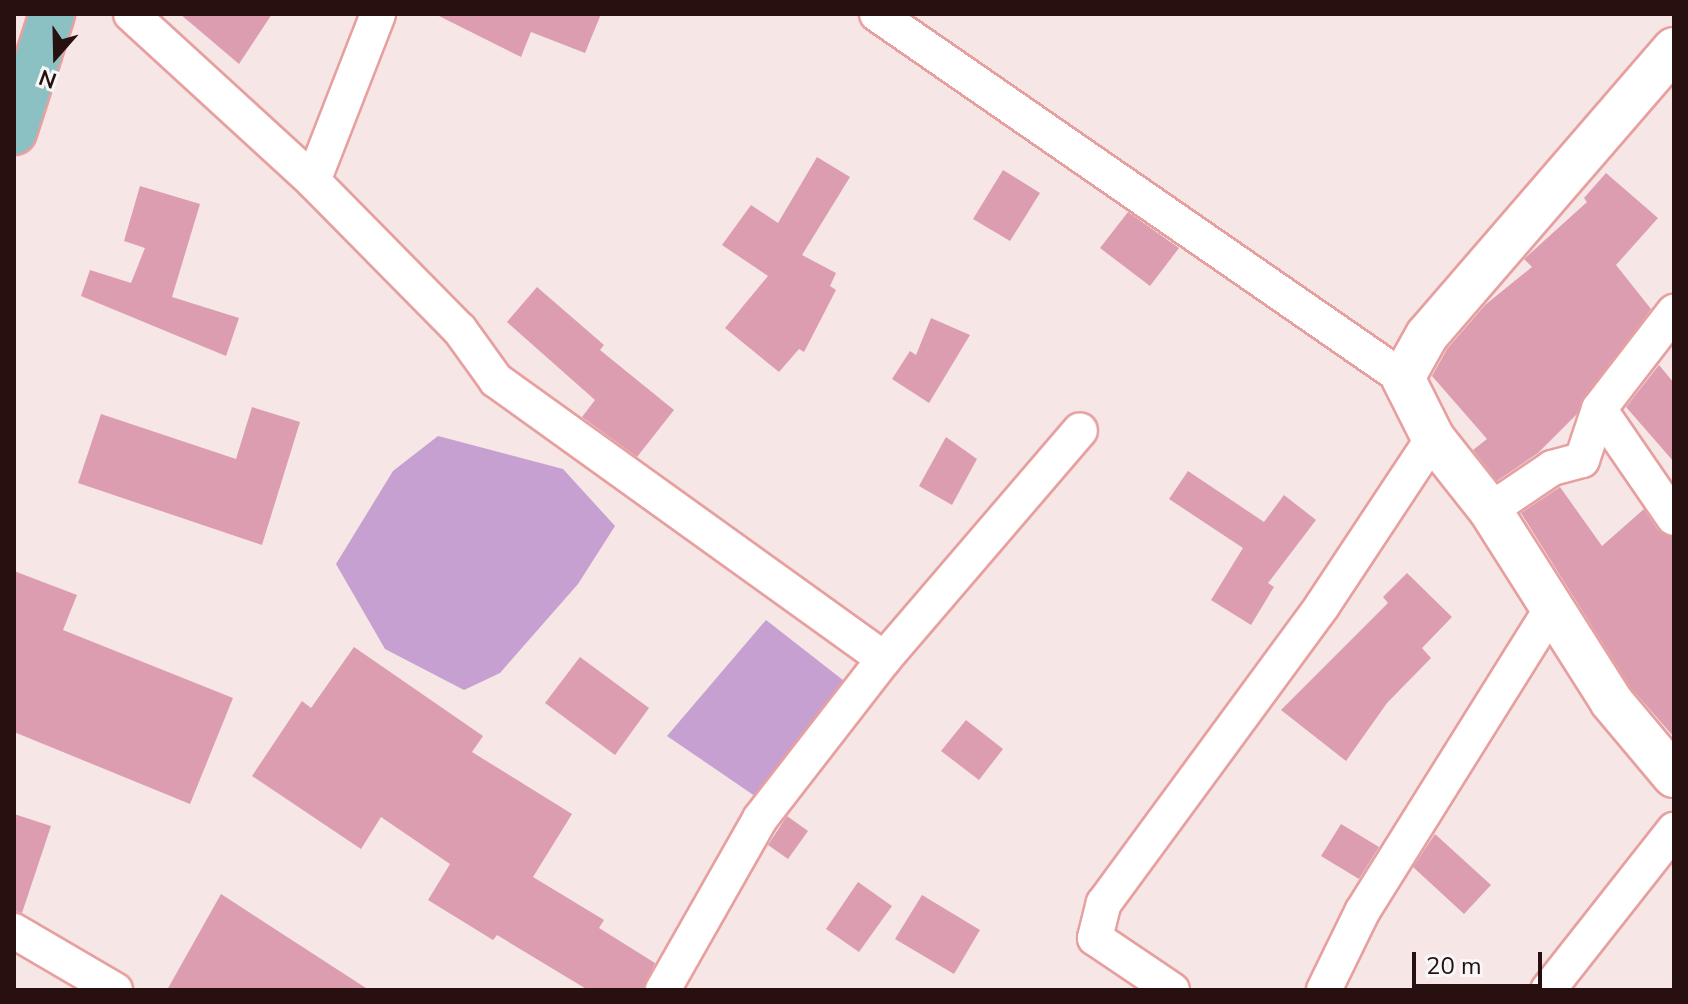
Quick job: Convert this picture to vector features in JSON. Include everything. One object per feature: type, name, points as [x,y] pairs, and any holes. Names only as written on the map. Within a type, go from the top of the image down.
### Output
[{"type":"main road","points":[[14,132],[52,14]]},
{"type":"street","points":[[131,14],[313,181],[460,330],[496,380],[884,659]]},
{"type":"street","points":[[313,181],[378,14]]},
{"type":"street","points":[[877,14],[1403,378],[1433,438],[1490,510],[1611,701],[1670,762]]},
{"type":"street","points":[[1403,378],[1427,335],[1674,49]]},
{"type":"street","points":[[1490,510],[1552,468],[1582,460],[1599,409],[1674,312]]},
{"type":"street","points":[[1599,409],[1674,518]]},
{"type":"street","points":[[663,990],[760,819],[884,659],[1080,430]]},
{"type":"street","points":[[1172,990],[1095,938],[1104,903],[1322,606],[1433,438]]},
{"type":"street","points":[[1324,990],[1362,912],[1552,608]]},
{"type":"street","points":[[1548,990],[1674,830]]},
{"type":"street","points":[[14,931],[115,990]]},
{"type":"shaded area","points":[[438,436],[563,469],[615,526],[578,584],[500,673],[464,690],[385,649],[336,564],[393,471]]},
{"type":"shaded area","points":[[766,620],[857,691],[777,811],[667,736]]},
{"type":"building","points":[[180,14],[272,14],[239,64]]},
{"type":"building","points":[[435,14],[601,14],[585,53],[531,32],[521,57]]},
{"type":"building","points":[[817,157],[850,177],[802,255],[836,273],[830,286],[836,290],[804,352],[799,349],[779,372],[725,328],[768,276],[722,245],[751,205],[778,223]]},
{"type":"building","points":[[1003,170],[1040,193],[1010,241],[973,219]]},
{"type":"building","points":[[1606,173],[1658,218],[1616,265],[1651,309],[1576,415],[1538,453],[1497,481],[1473,450],[1487,439],[1432,376],[1447,349],[1485,305],[1532,267],[1524,259],[1587,202],[1584,198]]},
{"type":"building","points":[[140,186],[200,204],[172,297],[239,318],[226,356],[81,296],[90,270],[131,283],[145,248],[124,241]]},
{"type":"building","points":[[1128,212],[1179,248],[1150,286],[1100,248]]},
{"type":"building","points":[[537,287],[604,345],[600,350],[674,410],[637,457],[582,417],[595,400],[507,322]]},
{"type":"building","points":[[931,318],[970,335],[929,403],[892,379],[910,351],[916,355]]},
{"type":"building","points":[[1659,365],[1674,383],[1674,462],[1626,407]]},
{"type":"building","points":[[252,407],[300,422],[262,545],[78,483],[101,414],[236,459]]},
{"type":"building","points":[[946,437],[977,459],[952,505],[919,486]]},
{"type":"building","points":[[1188,471],[1264,522],[1284,495],[1316,520],[1268,583],[1274,587],[1251,625],[1211,600],[1243,548],[1169,499]]},
{"type":"building","points":[[1560,487],[1602,546],[1644,509],[1658,530],[1674,538],[1674,737],[1630,687],[1521,513]]},
{"type":"building","points":[[14,571],[77,595],[63,630],[233,698],[190,804],[14,732]]},
{"type":"building","points":[[1407,573],[1452,617],[1422,648],[1431,658],[1387,703],[1346,761],[1281,710],[1388,603],[1383,597]]},
{"type":"building","points":[[354,647],[483,736],[472,752],[572,814],[533,877],[604,920],[599,928],[655,963],[643,990],[588,990],[497,935],[493,940],[428,900],[450,864],[381,817],[361,849],[252,776],[302,701],[311,708]]},
{"type":"building","points":[[580,657],[649,708],[615,755],[545,703]]},
{"type":"building","points":[[966,720],[1003,749],[979,780],[941,751]]},
{"type":"building","points":[[14,814],[51,826],[22,913],[14,911]]},
{"type":"building","points":[[787,816],[808,831],[788,859],[768,845]]},
{"type":"building","points":[[1341,824],[1379,847],[1359,879],[1321,856]]},
{"type":"building","points":[[1435,834],[1491,885],[1464,914],[1413,867]]},
{"type":"building","points":[[858,882],[892,906],[859,952],[826,929]]},
{"type":"building","points":[[221,894],[369,990],[167,990]]},
{"type":"building","points":[[922,895],[980,930],[954,974],[895,939]]}]
